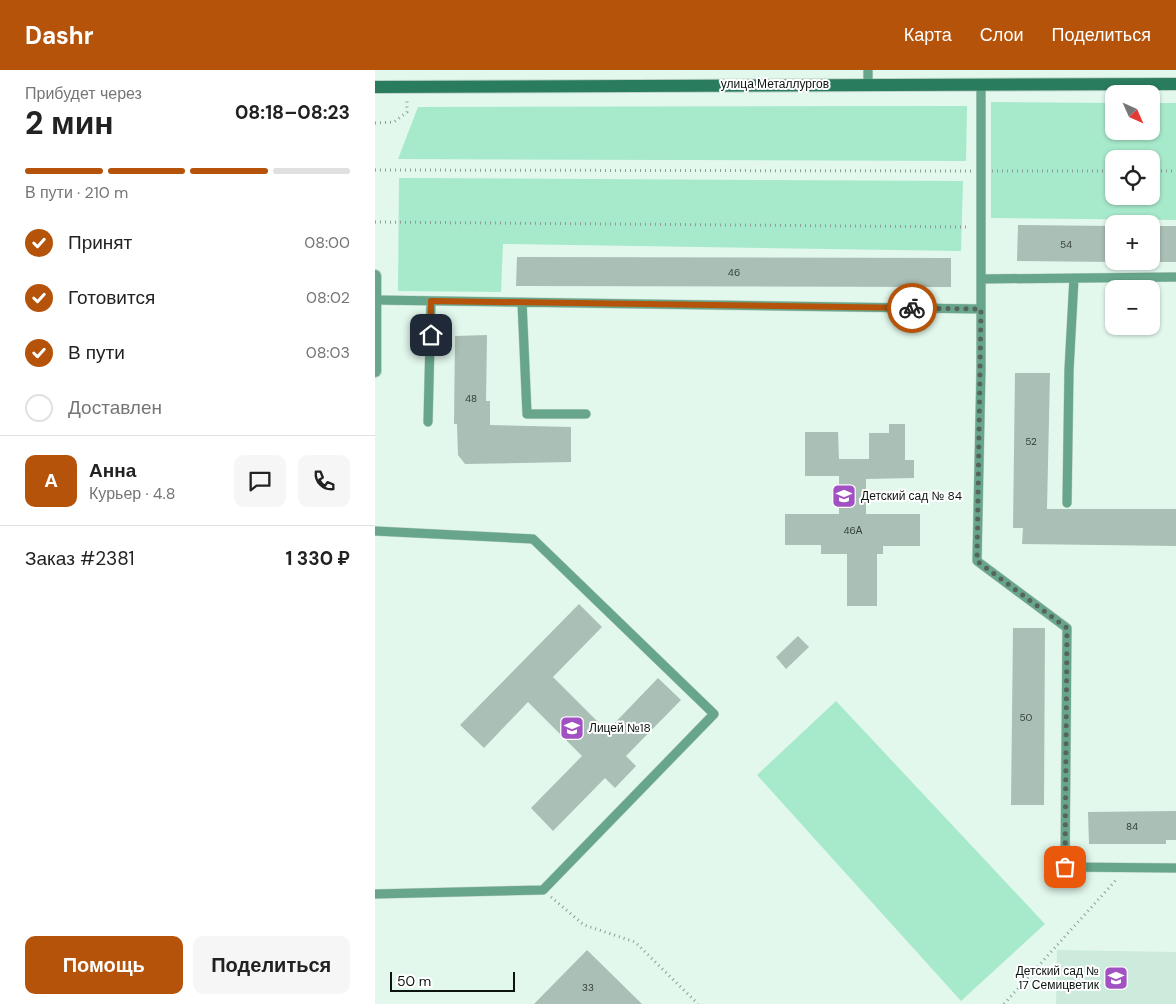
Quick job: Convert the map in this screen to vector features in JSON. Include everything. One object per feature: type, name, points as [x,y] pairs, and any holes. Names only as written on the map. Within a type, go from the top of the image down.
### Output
[{"type":"main road","name":"улица Металлургов","points":[[375,87],[1176,84]]},
{"type":"street","points":[[375,276],[375,371]]},
{"type":"lane","points":[[868,70],[868,84]]},
{"type":"lane","points":[[981,85],[982,227],[977,561],[1067,628],[1065,867],[1176,868]]},
{"type":"lane","points":[[981,279],[1176,276]]},
{"type":"lane","points":[[1067,503],[1069,370],[1074,278]]},
{"type":"lane","points":[[376,300],[981,309]]},
{"type":"lane","points":[[428,422],[431,301]]},
{"type":"lane","points":[[522,302],[527,414],[586,414]]},
{"type":"lane","points":[[375,531],[533,539],[714,714],[543,890],[375,894]]},
{"type":"path","points":[[375,123],[395,122],[407,112],[407,86]]},
{"type":"path","points":[[375,170],[1105,171]]},
{"type":"path","points":[[1160,171],[1176,171]]},
{"type":"path","points":[[375,222],[982,227]]},
{"type":"path","points":[[1004,1004],[1127,868]]},
{"type":"path","points":[[543,890],[584,925],[635,942],[698,1004]]},
{"type":"shaded area","name":"Детский сад № 17 Семицветик","points":[[1057,950],[1176,952],[1176,1004],[1056,1004]]},
{"type":"green space","points":[[991,102],[1105,103],[1105,140],[1160,140],[1160,103],[1176,103],[1176,220],[1160,220],[1160,215],[1105,215],[1105,219],[991,218]]},
{"type":"green space","points":[[967,106],[966,161],[398,159],[418,107]]},
{"type":"green space","points":[[399,178],[963,181],[961,251],[503,244],[501,292],[398,291]]},
{"type":"green space","points":[[836,701],[1045,924],[961,1001],[757,775]]},
{"type":"building","points":[[1018,225],[1105,226],[1105,262],[1017,261]]},
{"type":"building","points":[[1160,226],[1176,226],[1176,262],[1160,262]]},
{"type":"building","points":[[517,257],[951,258],[951,287],[516,286]]},
{"type":"building","points":[[487,335],[486,401],[490,401],[490,425],[571,427],[571,462],[465,464],[458,455],[457,424],[454,424],[455,336]]},
{"type":"building","points":[[1015,373],[1050,373],[1047,509],[1176,509],[1176,546],[1022,544],[1023,528],[1013,528]]},
{"type":"building","points":[[889,424],[905,424],[905,460],[914,460],[914,478],[866,479],[866,514],[920,514],[920,546],[883,546],[883,554],[877,554],[877,606],[847,606],[847,554],[821,554],[821,545],[785,545],[785,514],[839,514],[839,476],[805,476],[805,432],[838,432],[839,459],[869,459],[869,433],[889,433]]},
{"type":"building","points":[[579,604],[602,627],[553,677],[607,731],[658,678],[681,700],[626,756],[636,766],[615,788],[605,778],[553,831],[531,808],[582,756],[528,702],[484,748],[460,725]]},
{"type":"building","points":[[1013,628],[1045,628],[1044,805],[1011,805]]},
{"type":"building","points":[[798,636],[809,647],[786,669],[776,657]]},
{"type":"building","points":[[1176,811],[1176,840],[1166,840],[1166,844],[1089,844],[1088,812]]},
{"type":"building","points":[[587,950],[642,1004],[534,1004]]},
{"type":"way so far","points":[[912,308],[981,309],[977,561],[1067,628],[1065,867]]},
{"type":"place","name":"Детский сад № 84","points":[[844,496]]},
{"type":"place","name":"Лицей №18","points":[[572,728]]},
{"type":"place","name":"Детский сад № 17 Семицветик","points":[[1116,978]]},
{"type":"route","points":[[431,335],[431,301],[912,308]]}]
